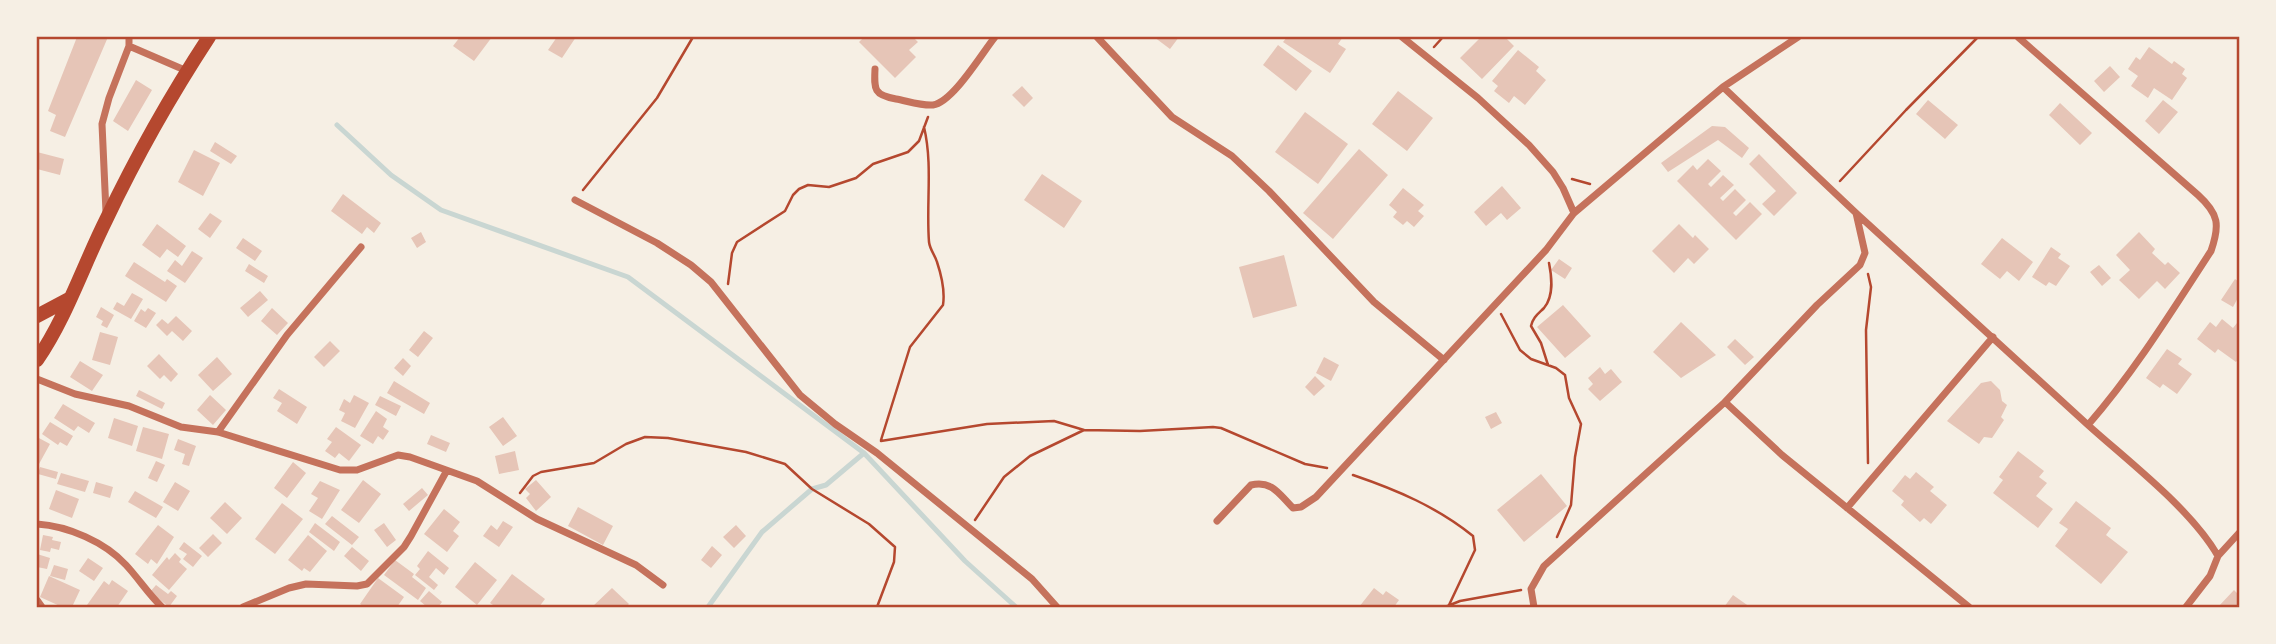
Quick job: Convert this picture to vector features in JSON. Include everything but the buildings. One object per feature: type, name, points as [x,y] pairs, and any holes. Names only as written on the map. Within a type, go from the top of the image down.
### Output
[{"type":"main road","points":[[37,360],[53,336],[106,219],[187,71],[209,37]]},
{"type":"main road","points":[[37,316],[69,299]]},
{"type":"street","points":[[106,219],[102,124],[129,46],[129,37]]},
{"type":"street","points":[[875,69],[874,87],[884,97],[933,105],[941,102],[953,91],[995,37]]},
{"type":"street","points":[[1097,37],[1172,117],[1232,156],[1269,191],[1374,302],[1444,360]]},
{"type":"street","points":[[1402,37],[1478,98],[1530,145],[1553,172],[1574,213]]},
{"type":"street","points":[[1217,521],[1251,485],[1269,485],[1293,508],[1301,507],[1316,497],[1546,250],[1574,213],[1723,87],[1798,37]]},
{"type":"street","points":[[2018,37],[2198,195],[2210,206],[2216,218],[2216,237],[2211,251],[2133,370],[2088,425]]},
{"type":"street","points":[[129,46],[187,71]]},
{"type":"street","points":[[1723,87],[1856,213],[2191,519],[2218,556]]},
{"type":"street","points":[[575,200],[657,243],[691,265],[711,282],[800,395],[835,424],[877,453],[1032,579],[1057,607]]},
{"type":"street","points":[[1534,607],[1531,589],[1544,566],[1725,402],[1817,305],[1860,265],[1865,253],[1856,213]]},
{"type":"street","points":[[218,432],[287,335],[361,247]]},
{"type":"street","points":[[1847,509],[1993,337]]},
{"type":"street","points":[[37,379],[91,399],[129,406],[181,427],[218,432],[341,470],[357,470],[398,456],[410,457],[477,481],[537,519],[636,565],[663,585]]},
{"type":"street","points":[[1725,402],[1782,455],[1969,607]]},
{"type":"street","points":[[243,607],[306,584],[367,584],[404,547],[446,472]]},
{"type":"street","points":[[37,524],[48,524],[98,543],[124,563],[162,607]]},
{"type":"street","points":[[2186,607],[2210,576],[2218,556],[2239,533]]},
{"type":"street","points":[[37,600],[42,607]]},
{"type":"path","points":[[575,200],[657,98],[693,37]]},
{"type":"path","points":[[1832,190],[1978,37]]},
{"type":"path","points":[[726,303],[732,253],[737,242],[785,211],[799,189],[808,185],[829,187],[856,178],[873,164],[908,152],[919,141],[933,105]]},
{"type":"path","points":[[924,127],[929,146],[929,243],[937,262],[943,305],[910,347],[881,441],[987,424],[1054,421],[1084,430],[1140,431],[1213,426],[1222,428],[1305,464],[1341,471],[1408,495],[1453,521],[1473,537],[1475,550],[1447,606]]},
{"type":"path","points":[[1553,172],[1580,182],[1606,187]]},
{"type":"path","points":[[1546,250],[1551,274],[1551,296],[1545,307],[1536,314],[1531,326],[1541,342],[1548,365]]},
{"type":"path","points":[[1865,253],[1871,288],[1866,330],[1869,484]]},
{"type":"path","points":[[1496,304],[1520,350],[1531,359],[1565,375],[1569,398],[1581,424],[1571,505],[1555,541]]},
{"type":"path","points":[[969,528],[1004,477],[1030,456],[1084,430]]},
{"type":"path","points":[[512,503],[533,476],[541,472],[594,463],[626,444],[645,437],[668,438],[746,452],[785,464],[812,489],[869,524],[895,547],[894,562],[877,607]]},
{"type":"path","points":[[1447,606],[1531,589]]},
{"type":"waterway","points":[[337,125],[391,175],[441,210],[628,277],[864,453],[965,561],[1016,607]]},
{"type":"waterway","points":[[708,607],[762,532],[812,489],[826,485],[864,453]]}]
